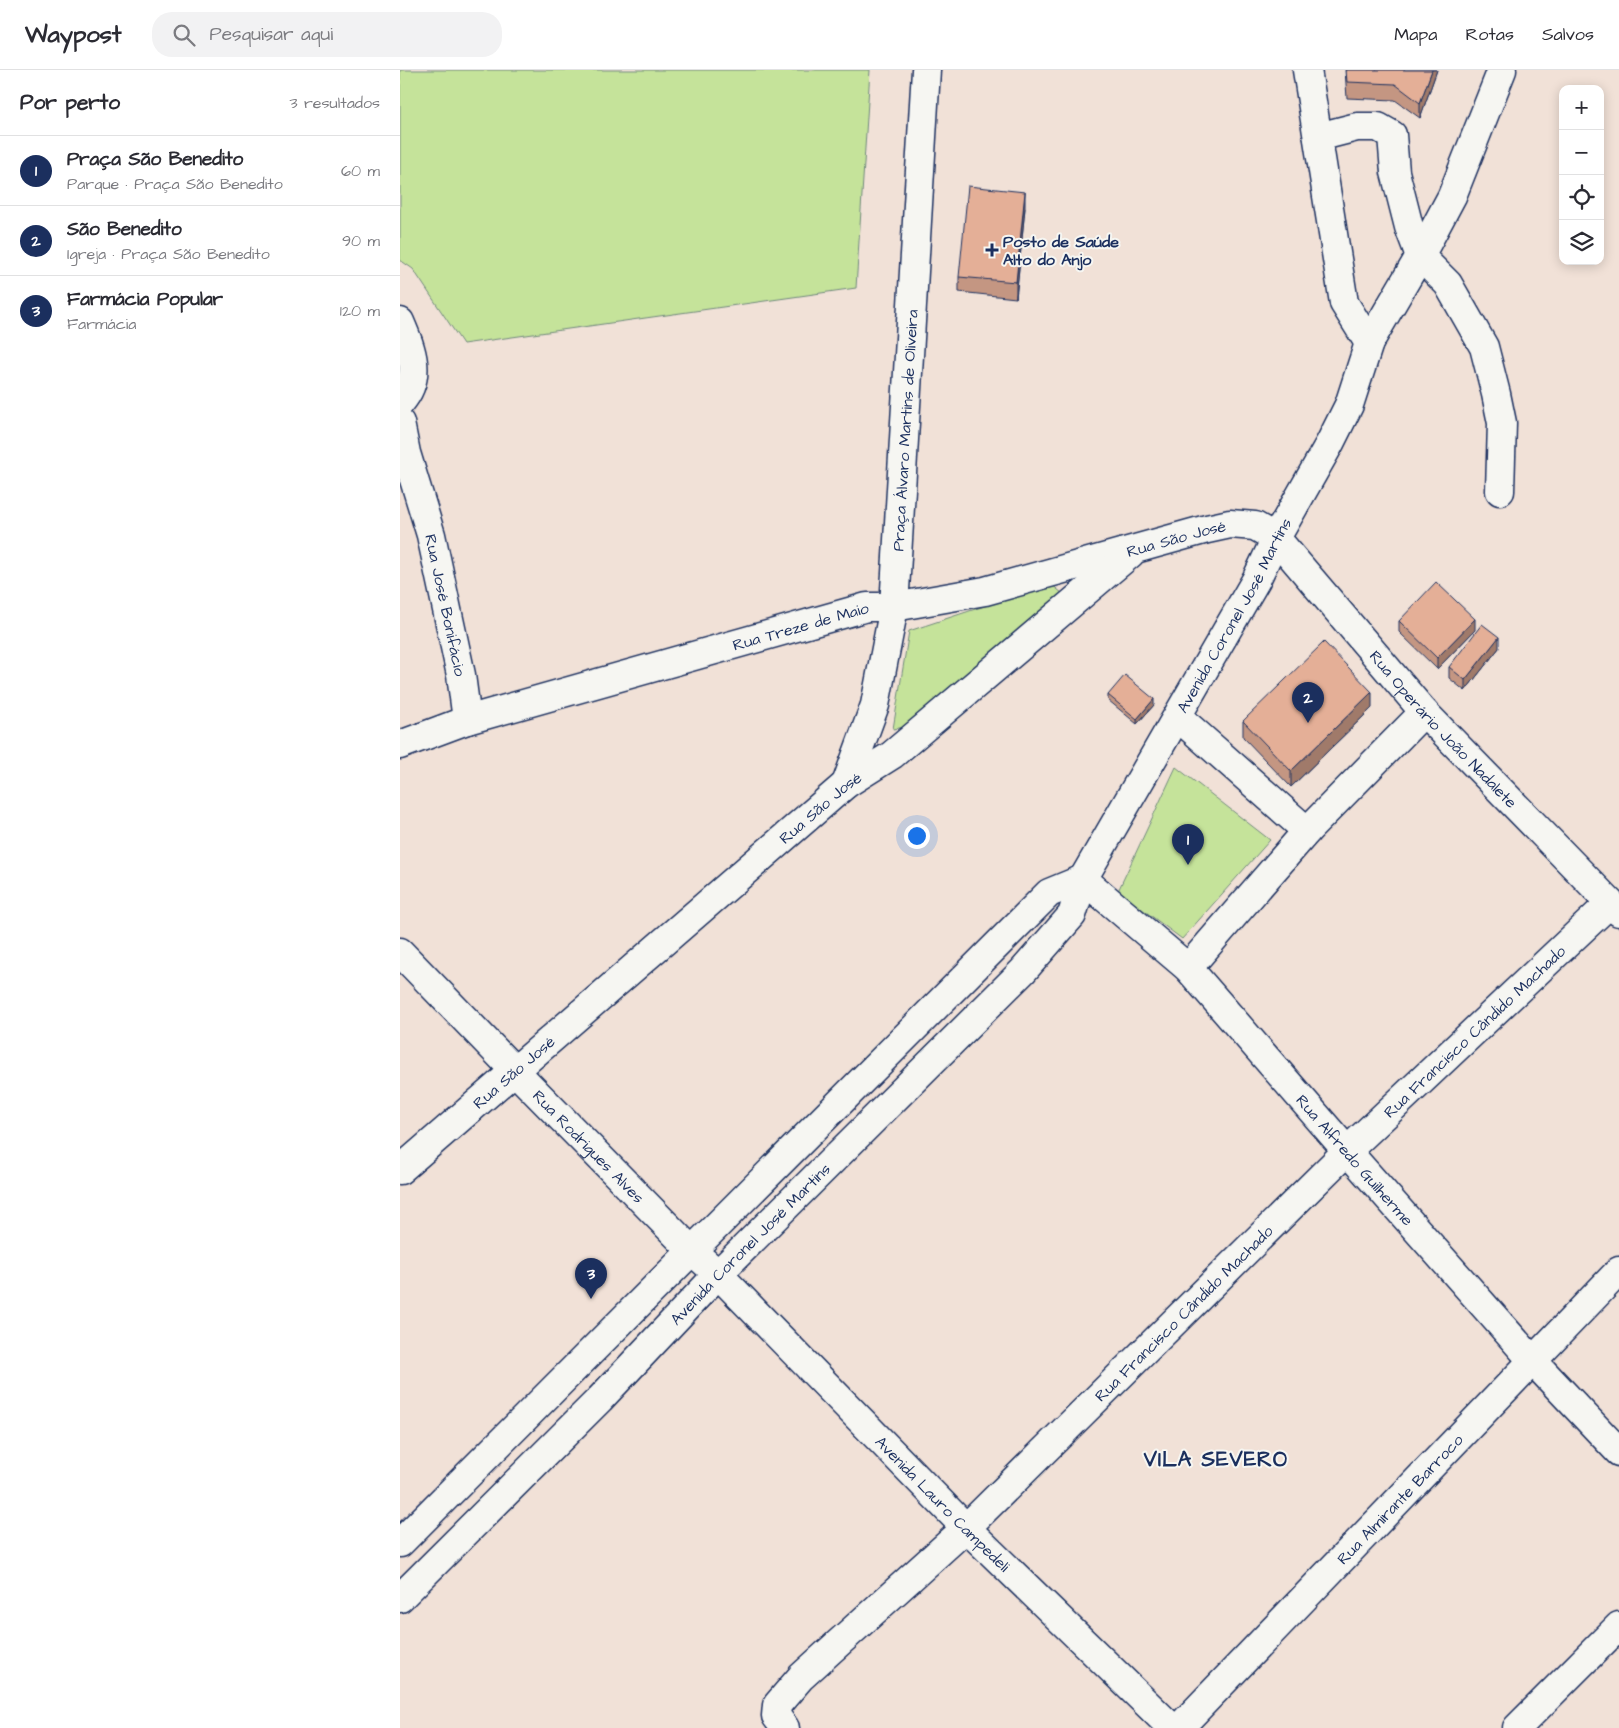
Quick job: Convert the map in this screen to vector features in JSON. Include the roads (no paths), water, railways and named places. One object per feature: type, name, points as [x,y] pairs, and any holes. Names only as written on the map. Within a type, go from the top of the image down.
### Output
[{"type":"street","name":"Praça Álvaro Martins de Oliveira","points":[[846,784],[875,705],[894,607],[926,70]]},
{"type":"street","points":[[1307,70],[1344,303],[1369,343]]},
{"type":"street","name":"Avenida Coronel José Martins","points":[[400,1598],[600,1399],[718,1274],[1022,971],[1072,915],[1083,879],[1256,580],[1276,538],[1330,443],[1349,405],[1369,343],[1420,256],[1452,196],[1502,70]]},
{"type":"street","points":[[1318,137],[1357,127],[1378,127],[1392,135],[1395,172],[1409,227],[1420,256],[1448,284],[1484,347],[1502,423],[1500,491]]},
{"type":"street","points":[[400,322],[408,340],[415,369],[409,393],[400,403]]},
{"type":"street","name":"Rua José Bonifácio","points":[[400,423],[406,453],[431,535],[461,675],[466,720]]},
{"type":"street","name":"Rua São José","points":[[400,1170],[846,784],[892,755],[1137,549],[1230,524],[1255,526],[1276,538]]},
{"type":"street","name":"Rua Operário João Nadalete","points":[[1276,538],[1424,712],[1614,908]]},
{"type":"street","name":"Rua Treze de Maio","points":[[466,720],[867,607],[894,607],[985,591],[1137,549]]},
{"type":"street","points":[[1188,968],[1307,831],[1424,712]]},
{"type":"street","points":[[1178,717],[1307,831]]},
{"type":"street","points":[[400,745],[466,720]]},
{"type":"street","points":[[400,1542],[1049,893],[1083,879]]},
{"type":"street","name":"Rua Alfredo Guilherme","points":[[1083,879],[1188,968],[1532,1360],[1619,1452]]},
{"type":"street","name":"Rua Francisco Cândido Machado","points":[[785,1728],[776,1716],[777,1705],[801,1677],[966,1528],[1347,1151],[1614,908]]},
{"type":"street","name":"Rua Rodrigues Alves","points":[[400,952],[515,1072],[691,1250],[718,1274]]},
{"type":"street","name":"Rua Almirante Barroco","points":[[1179,1728],[1619,1271]]},
{"type":"street","name":"Avenida Lauro Campedeli","points":[[718,1274],[966,1528],[1172,1728]]},
{"type":"street","points":[[1517,1728],[1619,1626]]},
{"type":"place","name":"Posto de Saúde Alto do Anjo","points":[[992,250]]},
{"type":"place","name":"São Benedito","points":[[1308,723]]},
{"type":"place","name":"Praça São Benedito","points":[[1188,865]]},
{"type":"place","name":"Farmácia Popular","points":[[591,1299]]},
{"type":"district","name":"VILA SEVERO","points":[[1216,1459]]}]
